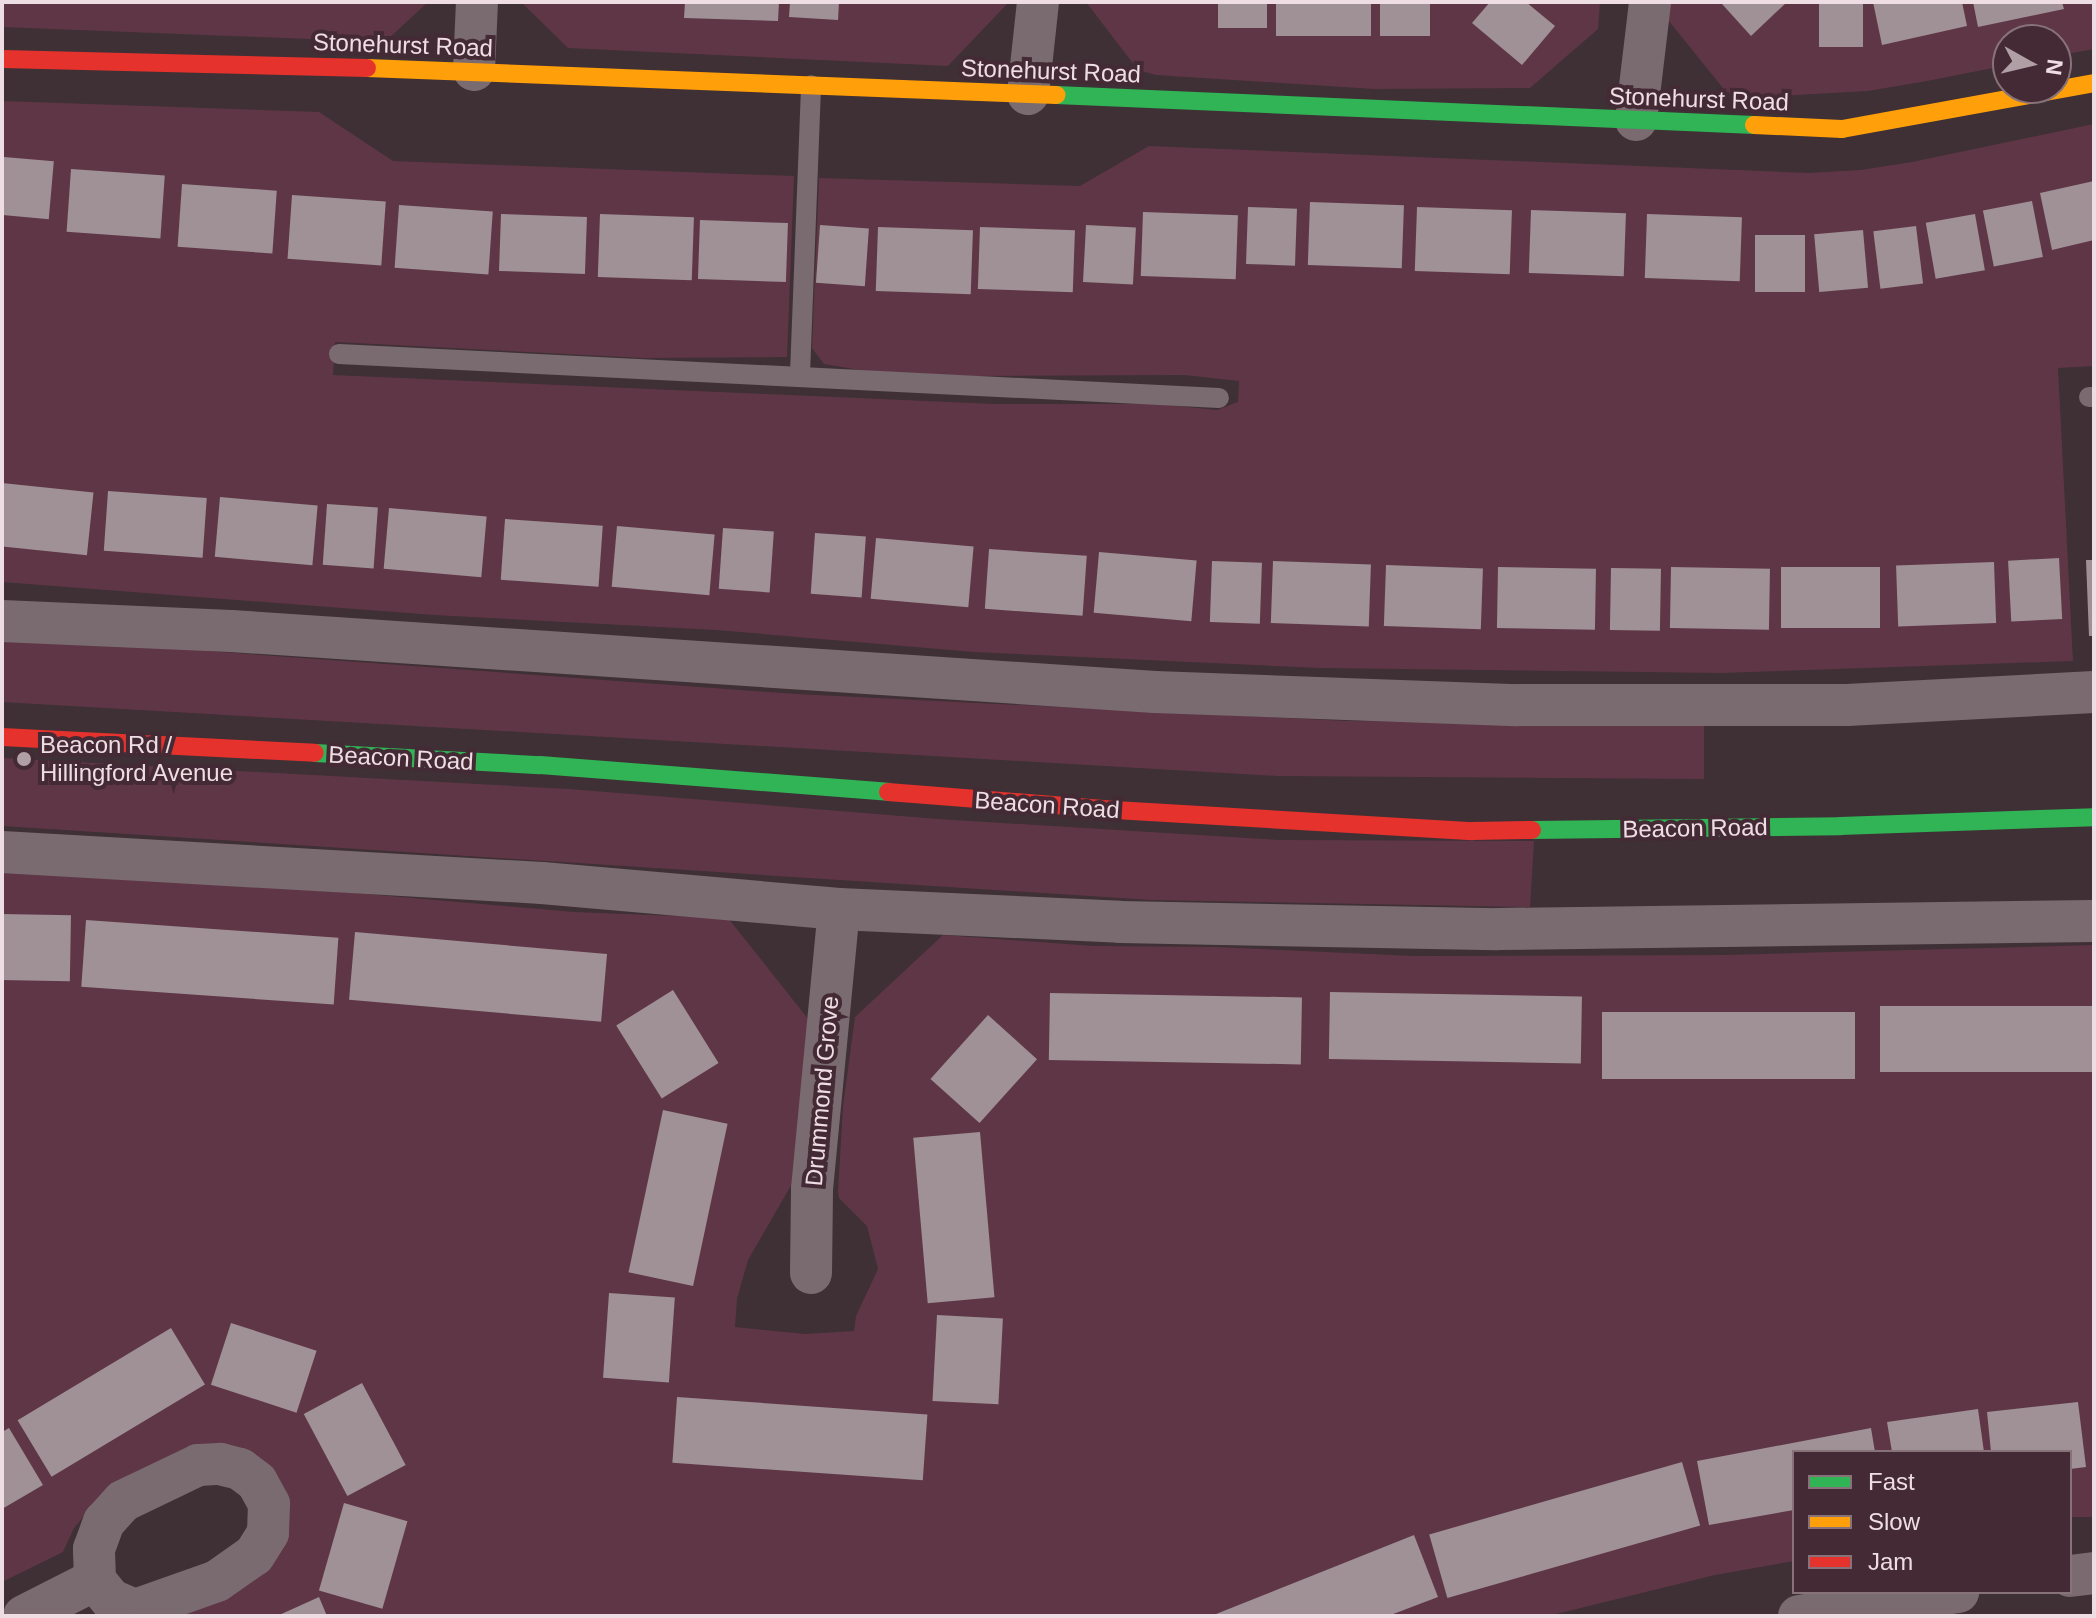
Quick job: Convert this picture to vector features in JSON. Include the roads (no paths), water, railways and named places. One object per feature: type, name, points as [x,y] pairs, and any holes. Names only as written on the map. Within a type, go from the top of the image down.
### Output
[{"type":"street","points":[[474,70],[477,2]]},
{"type":"street","points":[[1028,94],[1038,2]]},
{"type":"street","points":[[1636,120],[1650,2]]},
{"type":"street","name":"Stonehurst Road","points":[[2,59],[474,70],[1842,129],[2094,83]]},
{"type":"street","points":[[2,621],[231,631],[1155,692],[1517,705],[1847,705],[2094,692]]},
{"type":"street","name":"Beacon Road","points":[[2,737],[540,765],[1115,810],[1472,831],[1840,826],[2094,817]]},
{"type":"street","points":[[2,852],[542,883],[839,909],[1120,922],[1498,929],[2094,921]]},
{"type":"street","name":"Drummond Grove","points":[[811,1273],[812,1189],[839,909]]},
{"type":"street","points":[[2072,1576],[2094,1573]]},
{"type":"street","points":[[24,1616],[95,1580]]},
{"type":"street","points":[[1799,1616],[1945,1594]]},
{"type":"lane","points":[[800,374],[811,85]]},
{"type":"lane","points":[[339,354],[800,374],[1219,398]]},
{"type":"place","name":"Beacon Rd / Hillingford Avenue","points":[[24,759]]}]
